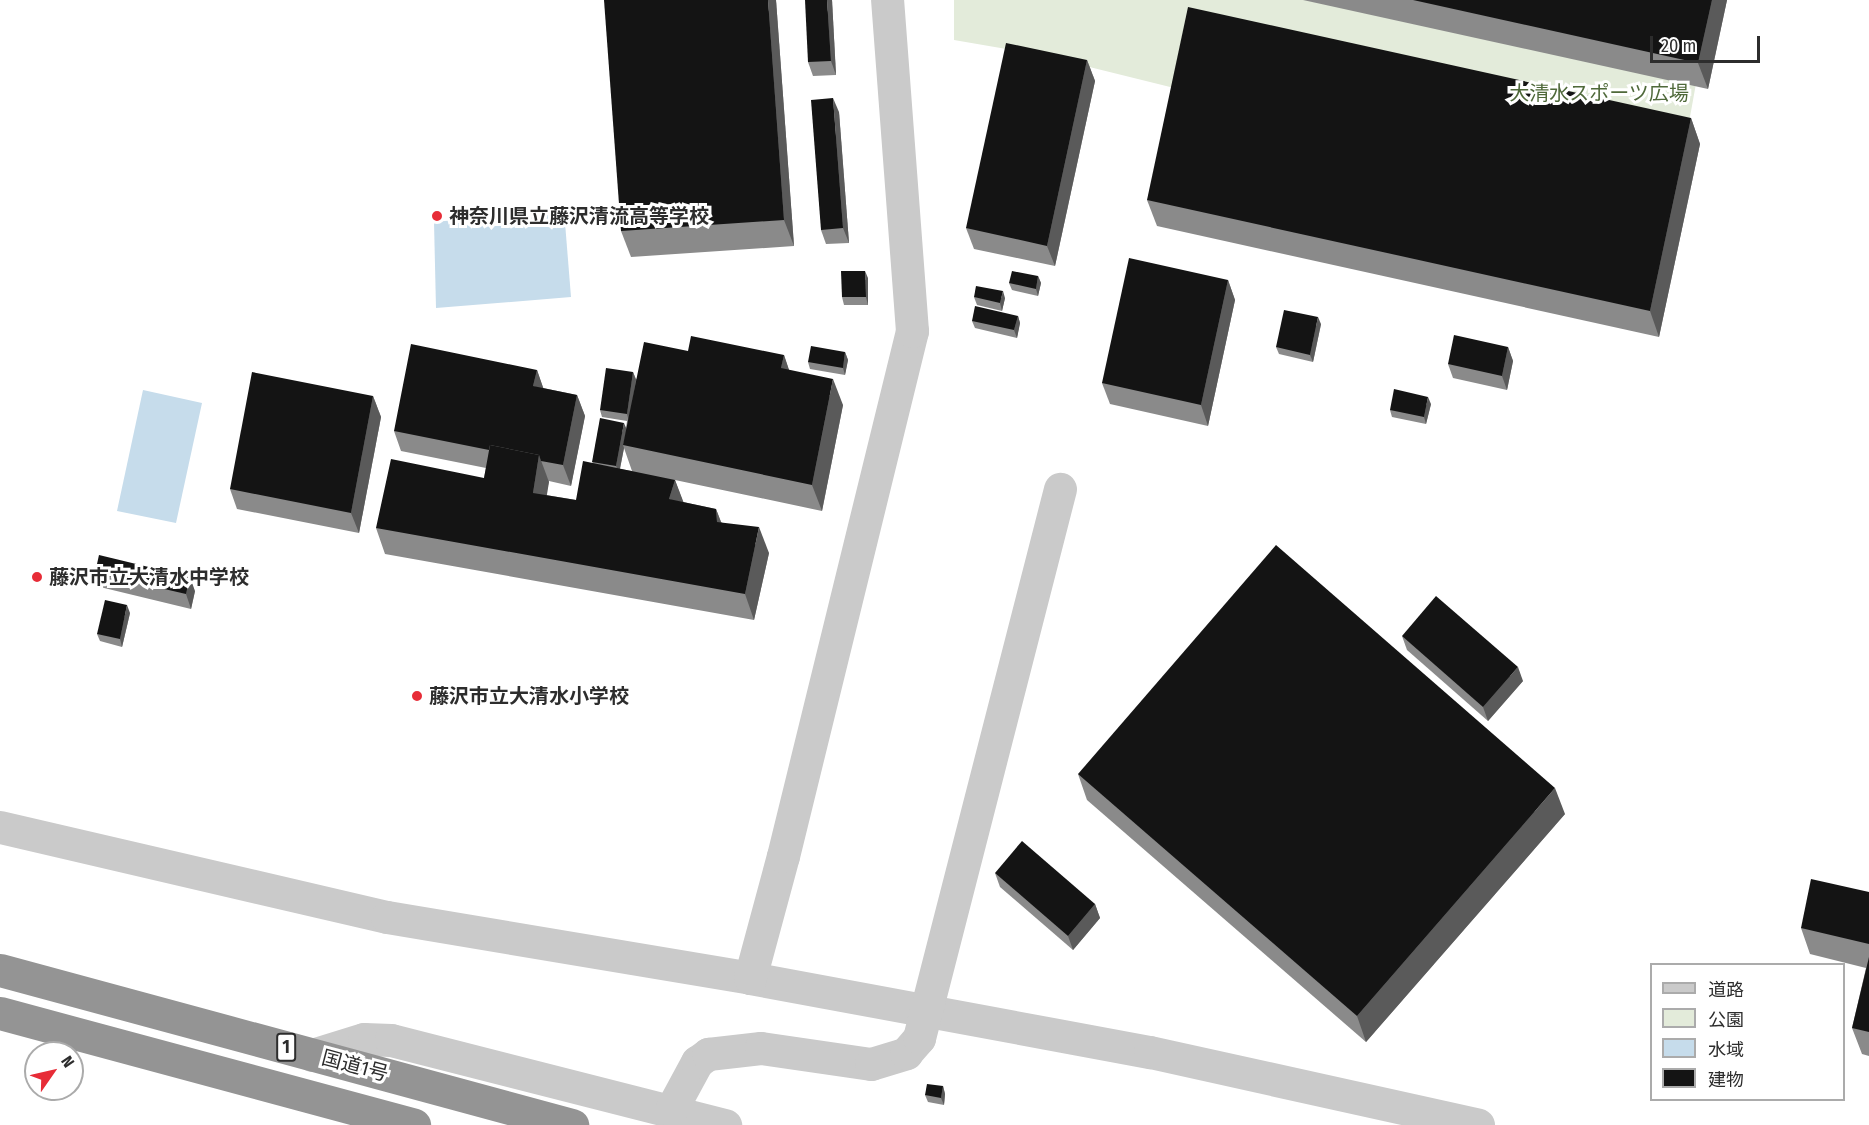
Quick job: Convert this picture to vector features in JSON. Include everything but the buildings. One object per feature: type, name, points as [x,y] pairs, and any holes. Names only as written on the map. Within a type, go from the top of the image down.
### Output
[{"type":"highway","name":"国道1号","points":[[0,970],[572,1125]]},
{"type":"highway","name":"1","points":[[0,1013],[414,1125]]},
{"type":"street","points":[[750,978],[783,856],[912,331],[887,0]]},
{"type":"street","points":[[670,1110],[697,1062],[708,1054],[761,1048],[871,1064],[906,1053],[919,1038],[1060,489]]},
{"type":"street","points":[[0,827],[387,917],[750,978],[1150,1052],[1478,1125]]},
{"type":"street","points":[[312,1055],[364,1039],[391,1040],[725,1125]]},
{"type":"green space","name":"大清水スポーツ広場","points":[[954,0],[1711,0],[1674,206],[1263,110],[1041,55],[954,40]]},
{"type":"water","points":[[564,210],[571,297],[436,308],[434,222]]},
{"type":"water","points":[[143,390],[202,403],[176,523],[117,511]]},
{"type":"place","name":"神奈川県立藤沢清流高等学校","points":[[437,216]]},
{"type":"place","name":"藤沢市立大清水中学校","points":[[37,577]]},
{"type":"place","name":"藤沢市立大清水小学校","points":[[417,696]]}]
